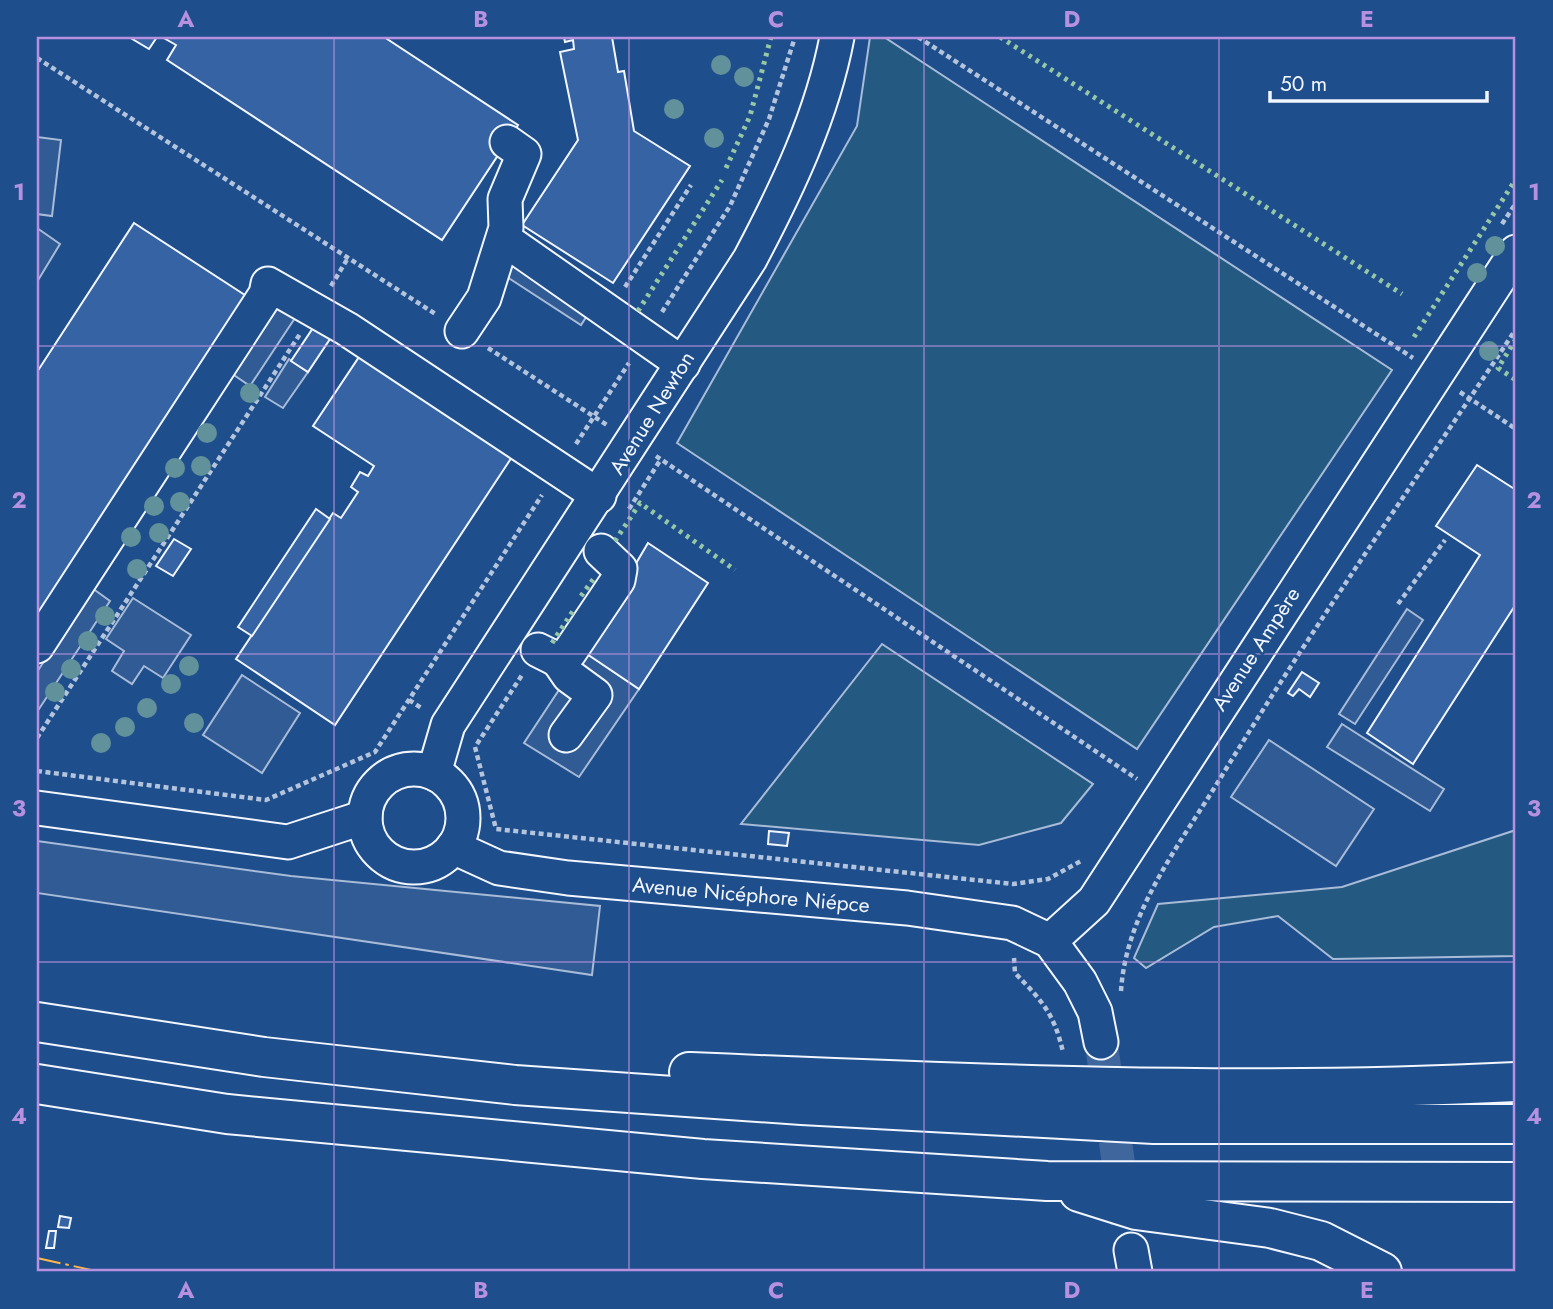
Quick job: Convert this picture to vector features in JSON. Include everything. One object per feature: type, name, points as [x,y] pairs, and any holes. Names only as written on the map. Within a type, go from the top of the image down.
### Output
[{"type":"highway","points":[[37,1022],[264,1057],[514,1085],[802,1105],[1154,1124],[1516,1124]]},
{"type":"highway","points":[[514,1085],[602,1068],[1036,1088],[1281,1089],[1516,1082]]},
{"type":"highway","points":[[37,1084],[254,1116],[703,1159],[1047,1181],[1516,1182]]},
{"type":"highway","points":[[1047,1181],[1136,1210],[1270,1228],[1321,1241],[1382,1272]]},
{"type":"street","name":"Avenue Newton","points":[[434,773],[448,725],[634,442],[750,259],[785,193],[820,104],[828,41]]},
{"type":"street","points":[[462,331],[484,298],[503,239],[505,199],[524,154],[507,142]]},
{"type":"street","points":[[503,239],[682,364]]},
{"type":"street","name":"Avenue Ampère","points":[[1050,941],[1094,901],[1419,362],[1509,239]]},
{"type":"street","points":[[37,646],[266,295],[268,284],[315,311],[598,496]]},
{"type":"street","points":[[566,735],[594,695],[548,655],[569,653],[618,580],[620,569],[601,551]]},
{"type":"street","points":[[418,769],[434,773],[456,792],[461,805],[460,834],[453,846],[428,864],[413,867],[398,864],[384,857],[374,846],[365,817],[368,801],[375,787],[387,776],[402,770],[418,769]]},
{"type":"street","points":[[37,808],[288,842],[365,817]]},
{"type":"street","name":"Avenue Nicéphore Niépce","points":[[453,846],[499,868],[556,877],[906,908],[1012,923],[1050,941]]},
{"type":"street","points":[[1050,941],[1080,982],[1095,1012],[1101,1042]]},
{"type":"path","points":[[37,771],[266,800],[375,752],[730,206],[769,119],[795,37]]},
{"type":"path","points":[[918,37],[1419,362],[1516,429]]},
{"type":"path","points":[[37,58],[595,416],[1140,781]]},
{"type":"path","points":[[609,311],[691,185]]},
{"type":"path","points":[[1509,239],[1516,203]]},
{"type":"path","points":[[37,738],[348,258]]},
{"type":"path","points":[[1120,1000],[1123,962],[1143,905],[1255,721],[1516,329]]},
{"type":"path","points":[[1398,604],[1445,540]]},
{"type":"path","points":[[409,700],[448,725],[475,747],[496,829],[1013,884],[1048,879],[1090,855]]},
{"type":"path","points":[[1133,792],[1147,769]]},
{"type":"path","points":[[1013,884],[1015,973],[1038,997],[1056,1023],[1063,1055]]},
{"type":"shaded area","points":[[870,37],[884,37],[1392,370],[1137,749],[677,443],[857,126]]},
{"type":"shaded area","points":[[37,137],[61,140],[52,216],[37,214]]},
{"type":"shaded area","points":[[37,228],[60,244],[37,282]]},
{"type":"shaded area","points":[[514,261],[590,311],[581,325],[504,275]]},
{"type":"shaded area","points":[[276,305],[295,318],[250,386],[231,373]]},
{"type":"shaded area","points":[[289,359],[308,372],[283,408],[265,397]]},
{"type":"shaded area","points":[[92,588],[110,601],[37,712],[37,672]]},
{"type":"shaded area","points":[[133,598],[191,635],[163,678],[144,666],[132,684],[112,671],[124,651],[106,639]]},
{"type":"shaded area","points":[[1407,609],[1423,620],[1355,724],[1339,714]]},
{"type":"shaded area","points":[[882,644],[1093,784],[1061,823],[979,845],[741,824]]},
{"type":"shaded area","points":[[584,652],[639,689],[579,777],[524,743]]},
{"type":"shaded area","points":[[242,675],[300,713],[262,773],[203,735]]},
{"type":"shaded area","points":[[1342,724],[1444,789],[1430,811],[1327,747]]},
{"type":"shaded area","points":[[1269,740],[1374,809],[1336,866],[1231,797]]},
{"type":"shaded area","points":[[1516,830],[1516,956],[1333,959],[1278,916],[1214,927],[1146,968],[1134,958],[1158,904],[1342,887]]},
{"type":"shaded area","points":[[37,841],[291,876],[600,906],[592,975],[37,893]]},
{"type":"building","points":[[129,37],[157,37],[149,49]]},
{"type":"building","points":[[162,37],[384,37],[518,125],[442,240],[167,60],[176,45]]},
{"type":"building","points":[[564,37],[612,37],[618,72],[624,71],[634,131],[690,166],[613,283],[522,225],[578,140],[560,52],[574,49],[573,40],[565,42]]},
{"type":"building","points":[[134,223],[251,299],[37,628],[37,372]]},
{"type":"building","points":[[313,328],[330,339],[308,372],[291,361]]},
{"type":"building","points":[[359,357],[512,457],[335,725],[236,659],[333,513],[341,518],[358,492],[351,487],[360,472],[368,476],[374,466],[313,426]]},
{"type":"building","points":[[1477,465],[1516,490],[1516,604],[1413,764],[1367,733],[1480,555],[1436,526]]},
{"type":"building","points":[[316,509],[330,519],[252,636],[238,627]]},
{"type":"building","points":[[174,539],[191,549],[173,576],[156,566]]},
{"type":"building","points":[[648,543],[708,583],[639,689],[584,652]]},
{"type":"building","points":[[1302,672],[1319,683],[1310,697],[1299,689],[1293,696],[1288,693]]},
{"type":"building","points":[[769,831],[789,833],[787,846],[768,844]]},
{"type":"building","points":[[60,1216],[71,1218],[69,1228],[58,1227]]},
{"type":"building","points":[[49,1231],[56,1231],[54,1248],[46,1248]]},
{"type":"tunnel","points":[[1101,1042],[1131,1250]]},
{"type":"hedge","points":[[726,168],[750,116],[771,37]]},
{"type":"hedge","points":[[1000,37],[1402,294]]},
{"type":"hedge","points":[[1414,337],[1516,179]]},
{"type":"hedge","points":[[638,311],[722,180]]},
{"type":"hedge","points":[[1516,339],[1498,368],[1516,380]]},
{"type":"hedge","points":[[615,541],[640,503],[735,570]]},
{"type":"hedge","points":[[581,596],[595,577]]},
{"type":"hedge","points":[[552,643],[575,608]]},
{"type":"power","points":[[37,1258],[100,1272]]}]
